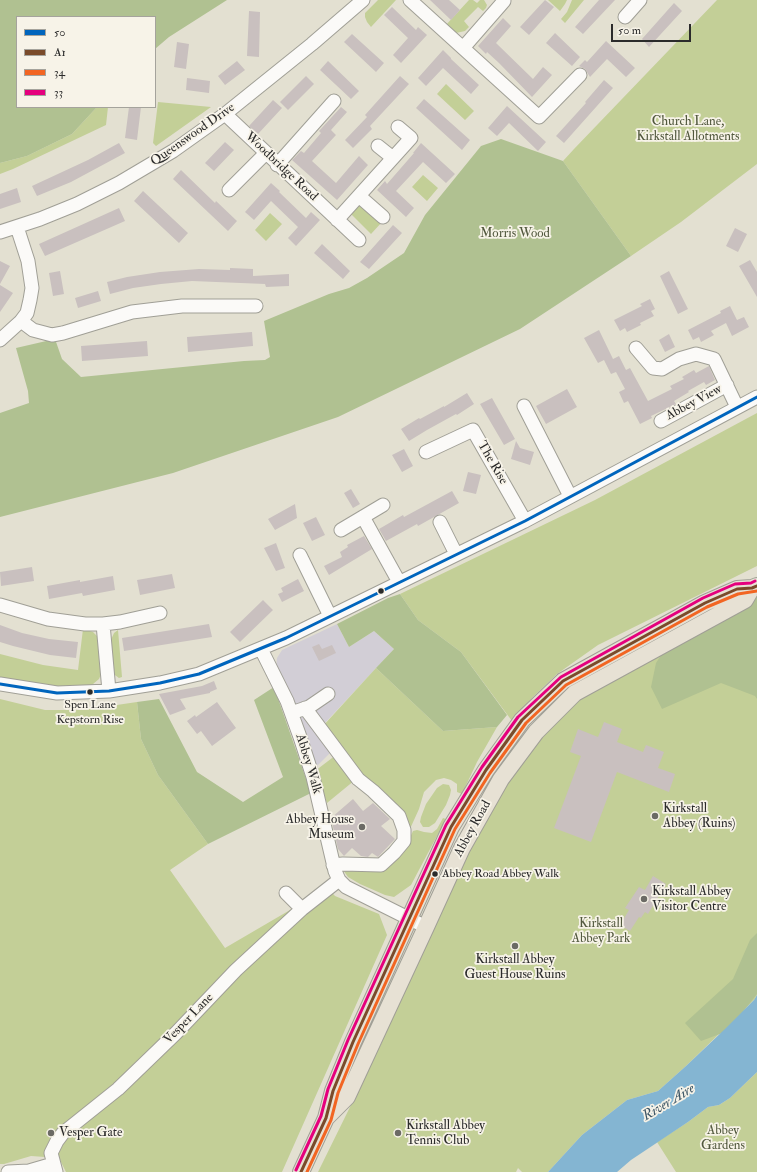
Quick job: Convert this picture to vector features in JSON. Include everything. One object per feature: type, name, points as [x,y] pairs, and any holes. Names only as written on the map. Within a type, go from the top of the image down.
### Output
[{"type":"main road","points":[[326,1118],[333,1091],[353,1042],[451,827],[486,770],[522,720],[563,681],[705,603],[737,589],[755,587]]},
{"type":"main road","name":"Abbey Road","points":[[301,1172],[326,1118],[347,1097],[462,848],[501,779],[536,732],[575,693],[746,600],[755,587]]},
{"type":"street","name":"Queenswood Drive","points":[[0,232],[77,204],[119,183],[173,151],[225,114],[312,44],[363,0]]},
{"type":"street","points":[[410,0],[539,118],[580,75]]},
{"type":"street","points":[[625,17],[640,0]]},
{"type":"street","points":[[463,48],[504,1]]},
{"type":"street","points":[[277,165],[334,101]]},
{"type":"street","name":"Woodbridge Road","points":[[225,114],[265,154],[359,240]]},
{"type":"street","points":[[337,220],[411,138],[398,127]]},
{"type":"street","points":[[378,146],[392,158]]},
{"type":"street","points":[[229,190],[265,154]]},
{"type":"street","points":[[359,196],[383,217]]},
{"type":"street","points":[[0,340],[21,321],[27,313],[32,288],[28,260],[17,227]]},
{"type":"street","points":[[21,321],[33,330],[52,335],[132,312],[182,306],[256,306]]},
{"type":"street","points":[[636,348],[653,368],[662,369],[679,359],[696,354],[714,359],[737,407]]},
{"type":"street","name":"Abbey View","points":[[661,421],[727,386]]},
{"type":"street","points":[[0,684],[57,693],[109,691],[160,683],[199,674],[286,638],[525,521],[757,397]]},
{"type":"street","points":[[524,406],[570,496]]},
{"type":"street","name":"The Rise","points":[[426,452],[473,430],[525,521]]},
{"type":"street","points":[[341,530],[383,505]]},
{"type":"street","points":[[363,517],[399,582]]},
{"type":"street","points":[[440,522],[456,554]]},
{"type":"street","points":[[300,555],[330,616]]},
{"type":"street","points":[[0,605],[55,620],[85,624],[120,622],[160,613]]},
{"type":"street","points":[[103,624],[109,691]]},
{"type":"street","name":"Abbey Walk","points":[[262,649],[291,712],[313,777],[333,865],[339,880]]},
{"type":"street","points":[[291,712],[309,707],[328,694]]},
{"type":"street","points":[[305,708],[358,778],[399,816],[404,830],[404,841],[394,854],[381,865],[333,865]]},
{"type":"street","points":[[339,880],[346,887],[426,927]]},
{"type":"street","name":"Vesper Lane","points":[[8,1172],[54,1168],[51,1153],[63,1133],[118,1089],[176,1033],[236,970],[302,908],[339,880]]},
{"type":"street","points":[[286,893],[302,908]]},
{"type":"shaded area","points":[[337,624],[349,647],[374,631],[394,649],[323,725],[338,745],[314,769],[276,667],[277,658],[282,650]]},
{"type":"green space","points":[[0,0],[227,0],[169,37],[156,48],[156,16],[16,16],[16,108],[96,108],[72,134],[27,156],[0,163]]},
{"type":"green space","points":[[378,0],[396,0],[371,27],[367,22],[365,13]]},
{"type":"green space","points":[[469,0],[473,0],[477,3],[480,0],[484,0],[487,5],[486,8],[483,11],[478,7],[464,21],[469,27],[465,31],[456,33],[445,26]]},
{"type":"green space","points":[[548,0],[567,0],[560,11]]},
{"type":"green space","points":[[572,0],[584,0],[565,23],[561,19],[567,12]]},
{"type":"green space","name":"Church Lane, Kirkstall Allotments","points":[[717,0],[757,0],[757,164],[681,222],[631,256],[563,161]]},
{"type":"green space","points":[[446,84],[474,111],[465,120],[437,94]]},
{"type":"green space","points":[[158,102],[211,107],[156,146],[153,143]]},
{"type":"green space","points":[[96,108],[108,108],[106,125],[0,174],[0,163],[27,156],[72,134]]},
{"type":"green space","name":"Morris Wood","points":[[501,139],[563,161],[631,256],[520,329],[338,417],[173,473],[0,517],[0,413],[29,403],[28,391],[16,348],[55,339],[62,359],[81,377],[265,360],[270,357],[264,321],[329,294],[349,288],[367,278],[404,253],[425,215],[481,146]]},
{"type":"green space","points":[[423,175],[438,188],[427,201],[412,187]]},
{"type":"green space","points":[[360,201],[382,222],[371,234],[349,212]]},
{"type":"green space","points":[[270,213],[282,224],[266,241],[255,230]]},
{"type":"green space","points":[[757,413],[757,566],[598,645],[557,674],[533,697],[512,721],[461,652],[418,620],[400,594],[595,500]]},
{"type":"green space","points":[[400,594],[418,620],[461,652],[507,715],[497,727],[443,731],[376,668],[394,649],[374,631],[349,647],[337,624],[388,598]]},
{"type":"green space","points":[[757,597],[757,699],[755,696],[721,683],[662,709],[651,687],[656,663],[667,646],[710,624]]},
{"type":"green space","points":[[83,629],[93,632],[98,637],[102,672],[99,679],[93,684],[87,687],[42,686],[0,678],[0,654],[43,665],[78,670]]},
{"type":"green space","points":[[118,630],[122,677],[119,678],[112,673],[110,642],[114,633]]},
{"type":"green space","name":"Kirkstall Abbey Park","points":[[691,639],[757,686],[757,995],[754,1000],[658,1091],[627,1100],[582,1135],[548,1172],[522,1172],[518,1168],[516,1172],[318,1172],[382,1042],[377,1036],[478,830],[510,772],[577,696]]},
{"type":"green space","points":[[376,668],[443,731],[497,727],[477,762],[462,794],[457,792],[457,784],[451,780],[444,778],[436,780],[424,792],[419,809],[409,831],[361,775],[323,726]]},
{"type":"green space","points":[[274,687],[311,793],[208,844],[158,775],[141,739],[137,702],[159,699],[197,772],[243,802],[283,777],[254,700]]},
{"type":"green space","points":[[0,699],[45,710],[83,710],[137,702],[141,739],[158,775],[208,844],[170,870],[225,948],[302,903],[325,885],[335,896],[379,914],[387,935],[282,1172],[66,1172],[59,1158],[31,1156],[0,1164]]},
{"type":"green space","points":[[336,755],[355,780],[327,803],[315,771]]},
{"type":"green space","points":[[443,784],[449,785],[451,790],[446,805],[435,823],[429,827],[423,827],[420,822],[426,804],[437,788]]},
{"type":"green space","points":[[443,818],[446,819],[411,885],[394,897],[385,895],[360,884],[348,877],[343,870],[371,871],[407,844],[413,831],[417,830],[432,833],[437,829]]},
{"type":"green space","points":[[757,933],[757,994],[728,1031],[701,1041],[685,1023],[733,979],[750,940]]},
{"type":"green space","name":"Abbey Gardens","points":[[757,1072],[757,1172],[676,1172],[657,1142],[708,1107],[719,1105],[730,1098]]},
{"type":"water","name":"River Aire","points":[[757,995],[757,1072],[730,1098],[719,1105],[708,1107],[631,1160],[617,1172],[548,1172],[582,1135],[627,1100],[658,1091],[725,1029],[754,1000]]},
{"type":"building","points":[[430,0],[449,0],[460,10],[451,20]]},
{"type":"building","points":[[545,0],[554,7],[529,35],[520,27]]},
{"type":"building","points":[[599,0],[615,0],[583,34],[575,27]]},
{"type":"building","points":[[674,3],[682,11],[649,47],[642,39]]},
{"type":"building","points":[[392,7],[416,30],[418,27],[427,35],[401,63],[393,55],[408,38],[384,15]]},
{"type":"building","points":[[249,11],[260,12],[259,57],[247,56]]},
{"type":"building","points":[[503,18],[511,26],[496,43],[533,79],[543,67],[552,75],[532,97],[499,63],[478,46]]},
{"type":"building","points":[[555,33],[580,57],[572,66],[546,43]]},
{"type":"building","points":[[352,34],[384,63],[376,72],[344,42]]},
{"type":"building","points":[[606,41],[635,68],[626,77],[607,59],[590,77],[585,69],[579,66],[585,60],[587,62]]},
{"type":"building","points":[[177,42],[189,44],[186,69],[174,67]]},
{"type":"building","points":[[443,50],[479,85],[471,94],[443,68],[426,86],[418,78]]},
{"type":"building","points":[[237,61],[245,70],[225,85],[218,76]]},
{"type":"building","points":[[328,61],[359,91],[351,99],[320,70]]},
{"type":"building","points":[[306,76],[314,84],[288,110],[280,102]]},
{"type":"building","points":[[400,76],[409,84],[370,126],[372,129],[353,148],[345,140],[367,117],[365,115]]},
{"type":"building","points":[[187,78],[210,81],[209,93],[186,90]]},
{"type":"building","points":[[604,80],[613,88],[564,143],[556,136],[586,103],[585,102]]},
{"type":"building","points":[[424,99],[470,140],[462,150],[416,108]]},
{"type":"building","points":[[273,100],[282,108],[258,134],[249,126]]},
{"type":"building","points":[[507,106],[546,142],[538,151],[509,123],[497,136],[488,128]]},
{"type":"building","points":[[341,107],[347,112],[331,130],[336,135],[312,161],[336,183],[359,156],[368,165],[337,200],[292,160],[301,151],[304,153],[321,133],[319,131]]},
{"type":"building","points":[[129,108],[141,108],[137,140],[125,138]]},
{"type":"building","points":[[225,142],[234,150],[214,171],[205,163]]},
{"type":"building","points":[[119,143],[125,153],[71,182],[37,196],[32,186],[88,160]]},
{"type":"building","points":[[421,143],[455,174],[446,183],[423,162],[396,191],[414,208],[406,217],[377,190],[385,181],[387,184]]},
{"type":"building","points":[[181,170],[215,203],[216,201],[237,221],[228,231],[173,179]]},
{"type":"building","points":[[271,183],[306,218],[311,212],[320,220],[296,246],[288,238],[298,227],[271,201],[254,220],[245,212]]},
{"type":"building","points":[[17,188],[21,202],[0,209],[0,194]]},
{"type":"building","points":[[143,191],[188,233],[179,243],[134,201]]},
{"type":"building","points":[[119,208],[125,221],[45,256],[39,244]]},
{"type":"building","points":[[393,225],[402,233],[369,269],[360,262]]},
{"type":"building","points":[[735,228],[747,234],[738,252],[726,246]]},
{"type":"building","points":[[322,244],[350,271],[343,279],[314,253]]},
{"type":"building","points":[[750,260],[757,272],[757,297],[739,266]]},
{"type":"building","points":[[0,261],[10,266],[0,284]]},
{"type":"building","points":[[230,268],[253,269],[253,276],[289,274],[289,286],[266,287],[265,284],[192,281],[133,288],[110,294],[107,282],[127,277],[160,272],[199,269],[230,270]]},
{"type":"building","points":[[60,271],[64,294],[53,296],[49,273]]},
{"type":"building","points":[[669,271],[688,309],[678,314],[660,276]]},
{"type":"building","points":[[0,285],[13,293],[0,312]]},
{"type":"building","points":[[98,291],[101,301],[78,308],[75,298]]},
{"type":"building","points":[[650,299],[655,309],[651,311],[654,316],[627,332],[625,328],[620,331],[614,320],[642,306],[640,304]]},
{"type":"building","points":[[730,306],[737,320],[744,317],[749,327],[732,336],[726,323],[711,331],[714,335],[701,342],[699,337],[693,340],[688,330],[721,313],[720,311]]},
{"type":"building","points":[[599,330],[613,359],[619,356],[626,370],[630,368],[648,401],[672,389],[670,386],[684,379],[682,377],[694,370],[696,373],[709,366],[715,380],[706,385],[704,382],[688,391],[689,392],[674,401],[676,404],[651,416],[652,418],[640,424],[628,401],[624,403],[619,392],[625,389],[616,372],[611,374],[604,360],[598,363],[584,338]]},
{"type":"building","points":[[252,332],[253,346],[188,352],[187,337]]},
{"type":"building","points":[[669,334],[675,347],[665,352],[659,340]]},
{"type":"building","points":[[147,341],[148,356],[82,361],[81,346]]},
{"type":"building","points":[[567,389],[577,407],[546,424],[536,406]]},
{"type":"building","points":[[467,393],[474,404],[409,441],[401,429],[419,418],[420,419],[444,407]]},
{"type":"building","points":[[492,398],[515,439],[504,445],[480,404]]},
{"type":"building","points":[[516,441],[520,448],[534,452],[530,465],[511,459]]},
{"type":"building","points":[[404,449],[413,466],[402,472],[392,455]]},
{"type":"building","points":[[468,472],[481,475],[476,494],[463,491]]},
{"type":"building","points":[[351,489],[360,504],[353,508],[344,493]]},
{"type":"building","points":[[452,491],[459,503],[418,526],[417,524],[386,541],[379,529],[403,515],[404,517]]},
{"type":"building","points":[[295,504],[297,518],[275,530],[268,519]]},
{"type":"building","points":[[316,517],[325,535],[312,541],[303,523]]},
{"type":"building","points":[[364,536],[372,549],[329,575],[324,566],[342,557],[340,552],[348,547],[347,545]]},
{"type":"building","points":[[276,543],[285,568],[276,571],[264,548]]},
{"type":"building","points":[[32,567],[34,581],[1,586],[0,572]]},
{"type":"building","points":[[172,574],[175,588],[140,595],[137,580]]},
{"type":"building","points":[[113,576],[115,590],[83,596],[82,593],[49,599],[47,586]]},
{"type":"building","points":[[298,579],[304,591],[282,602],[278,594],[283,592],[281,588]]},
{"type":"building","points":[[263,600],[273,610],[240,642],[230,632]]},
{"type":"building","points":[[209,624],[212,637],[124,651],[122,638]]},
{"type":"building","points":[[0,625],[22,633],[49,639],[78,642],[76,658],[50,655],[0,642]]},
{"type":"building","points":[[319,644],[322,649],[332,645],[336,653],[319,661],[312,647]]},
{"type":"building","points":[[214,681],[217,689],[210,693],[180,699],[186,709],[170,715],[159,694],[202,686]]},
{"type":"building","points":[[217,702],[236,728],[212,746],[201,731],[197,734],[187,721],[195,715],[196,717]]},
{"type":"building","points":[[604,722],[622,729],[617,742],[643,752],[646,745],[664,752],[658,768],[675,774],[669,792],[617,772],[591,842],[554,828],[581,756],[570,752],[578,729],[598,737]]},
{"type":"building","points":[[353,799],[363,811],[373,803],[390,819],[381,826],[395,839],[378,857],[372,853],[368,857],[361,856],[352,848],[344,856],[338,849],[331,818]]},
{"type":"building","name":"Kirkstall Abbey Visitor Centre","points":[[653,876],[666,884],[648,914],[645,912],[641,918],[639,917],[630,931],[620,925],[629,910],[625,908],[639,887],[645,890]]},
{"type":"transit line","name":"50","points":[[0,684],[57,693],[109,691],[160,683],[199,674],[286,638],[525,521],[757,397]]},
{"type":"transit line","name":"33","points":[[296,1170],[321,1116],[328,1089],[348,1040],[446,825],[482,767],[518,717],[561,677],[703,598],[735,584],[751,583],[755,581]]},
{"type":"transit line","name":"A1","points":[[301,1172],[326,1118],[333,1091],[353,1042],[451,827],[486,770],[522,720],[563,681],[705,603],[737,589],[752,588],[757,586]]},
{"type":"transit line","name":"34","points":[[307,1172],[331,1120],[338,1093],[358,1044],[455,829],[490,773],[526,723],[566,685],[707,607],[738,594],[757,591]]},
{"type":"place","name":"Spen Lane Kepstorn Rise","points":[[90,692]]},
{"type":"place","name":"Kirkstall Abbey (Ruins)","points":[[655,816]]},
{"type":"place","name":"Abbey House Museum","points":[[362,827]]},
{"type":"place","name":"Abbey Road Abbey Walk","points":[[435,874]]},
{"type":"place","name":"Kirkstall Abbey Visitor Centre","points":[[644,899]]},
{"type":"place","name":"Kirkstall Abbey Guest House Ruins","points":[[515,946]]},
{"type":"place","name":"Vesper Gate","points":[[51,1133]]},
{"type":"place","name":"Kirkstall Abbey Tennis Club","points":[[398,1133]]}]
